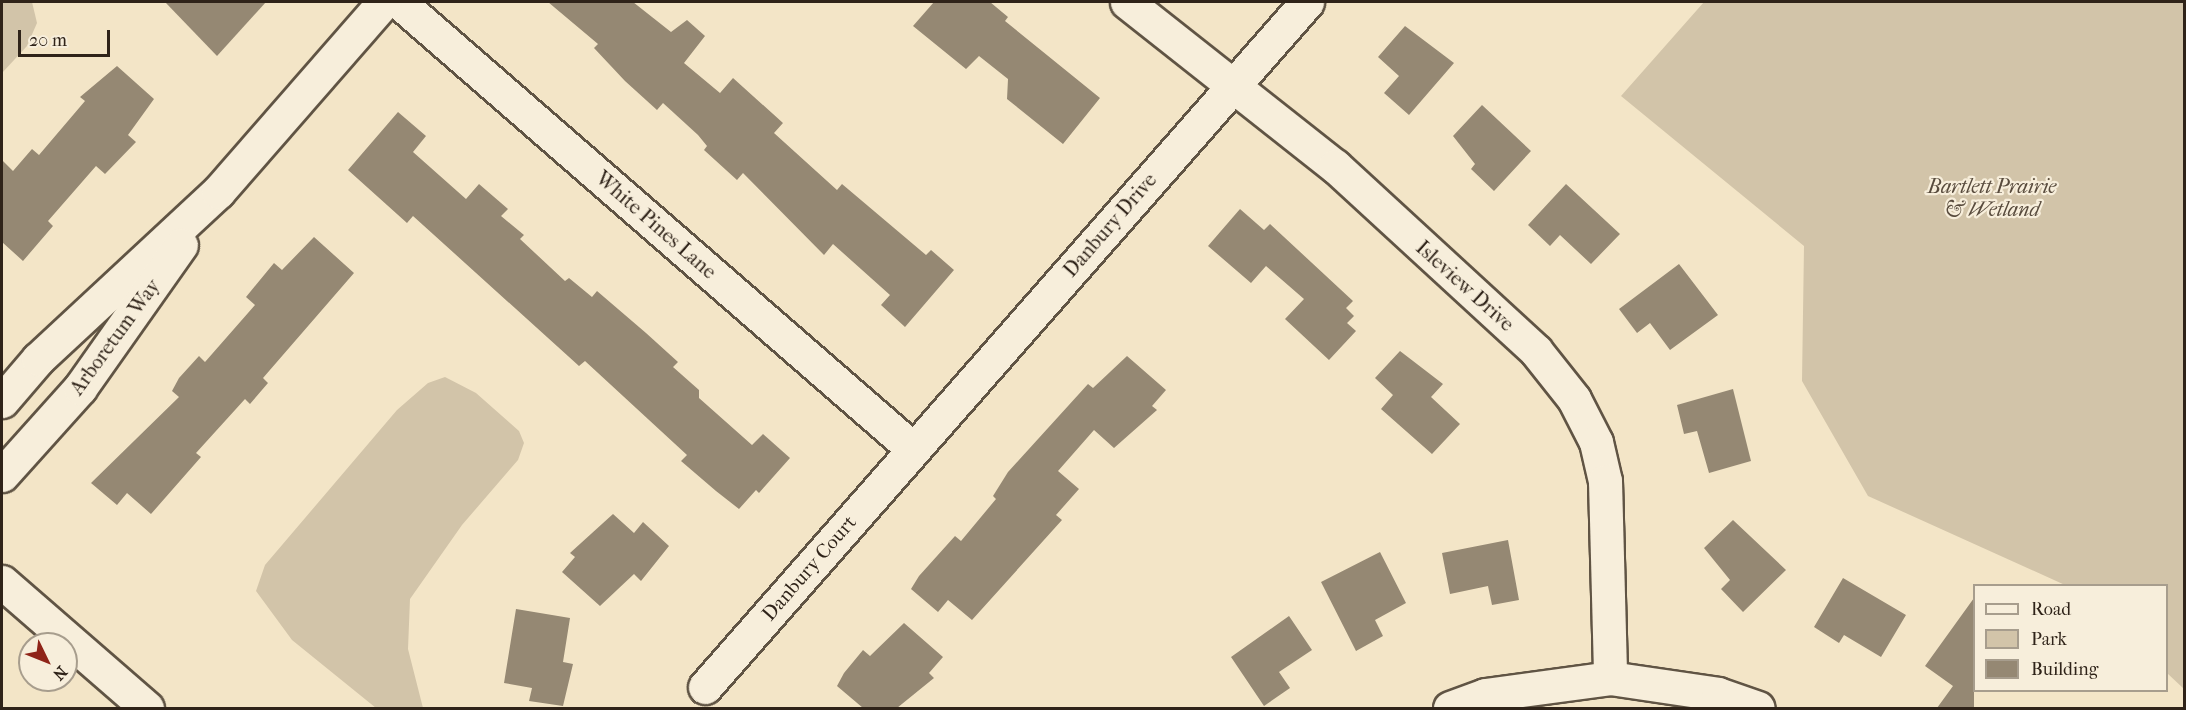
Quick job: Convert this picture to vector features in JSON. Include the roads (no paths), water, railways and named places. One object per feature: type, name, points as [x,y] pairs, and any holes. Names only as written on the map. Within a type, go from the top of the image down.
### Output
[{"type":"street","name":"Arboretum Way","points":[[2,475],[80,388],[218,192],[384,2]]},
{"type":"street","name":"White Pines Lane","points":[[399,2],[913,449]]},
{"type":"street","name":"Isleview Drive","points":[[1127,2],[1235,84],[1335,166],[1536,351],[1574,399],[1596,442],[1605,481],[1610,678]]},
{"type":"street","name":"Danbury Drive","points":[[913,449],[1307,2]]},
{"type":"street","name":"Arboretum Way","points":[[2,400],[38,359],[218,192]]},
{"type":"street","name":"Danbury Court","points":[[705,687],[913,449]]},
{"type":"street","points":[[2,582],[147,708]]},
{"type":"street","points":[[1450,708],[1485,695],[1610,678],[1718,694],[1758,708]]},
{"type":"park label","name":"Bartlett Prairie & Wetland","points":[[1992,198]]}]
